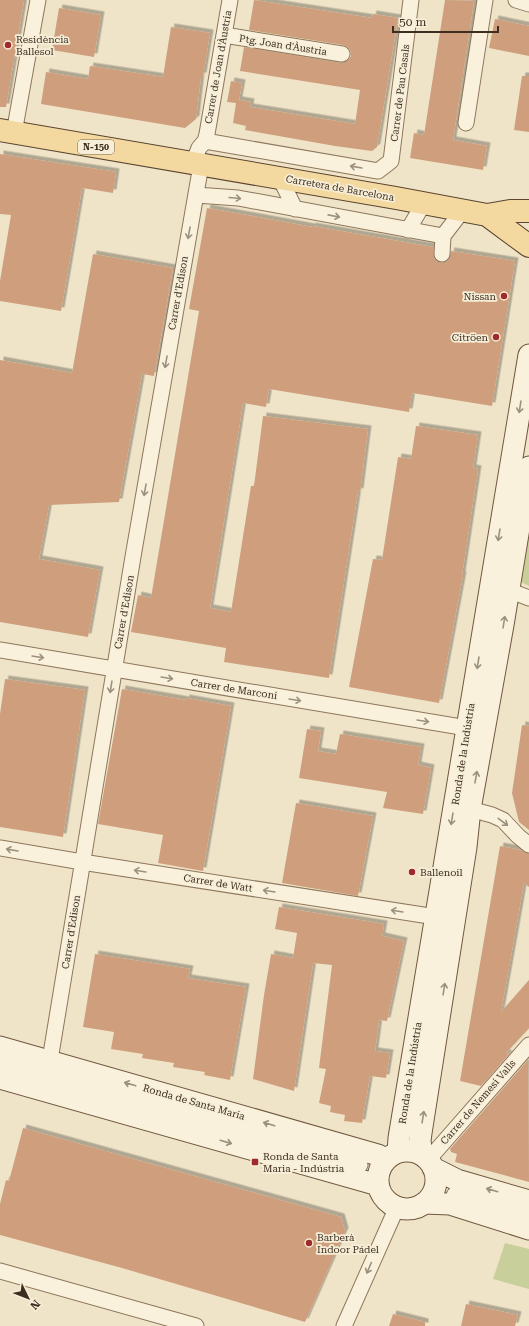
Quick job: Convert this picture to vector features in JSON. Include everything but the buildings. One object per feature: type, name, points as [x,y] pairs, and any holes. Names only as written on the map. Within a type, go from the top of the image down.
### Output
[{"type":"main road","name":"Carretera de Barcelona","points":[[7,131],[486,215],[510,211],[529,211]]},
{"type":"main road","name":"Carretera de Barcelona","points":[[486,215],[529,244]]},
{"type":"main road","name":"N-150","points":[[529,217],[525,230],[526,238],[529,244]]},
{"type":"street","points":[[7,131],[38,0]]},
{"type":"street","name":"Carrer de Joan d'Àustria","points":[[206,137],[230,0]]},
{"type":"street","name":"Carrer de Pau Casals","points":[[206,137],[226,146],[378,171],[391,161],[411,0]]},
{"type":"street","points":[[466,123],[485,0]]},
{"type":"street","points":[[516,0],[529,4]]},
{"type":"street","name":"Ptg. Joan d'Àustria","points":[[224,35],[342,54]]},
{"type":"street","points":[[197,164],[199,148],[206,137]]},
{"type":"street","name":"Carrer d'Edison","points":[[50,1060],[114,669],[196,195],[197,164]]},
{"type":"street","points":[[280,178],[295,208]]},
{"type":"street","points":[[196,195],[238,198],[443,236]]},
{"type":"street","points":[[408,230],[424,203]]},
{"type":"street","points":[[442,254],[443,236],[463,210]]},
{"type":"street","name":"Ronda de la Indústria","points":[[392,1156],[399,1138],[529,355]]},
{"type":"street","name":"Ronda de la Indústria","points":[[428,1161],[420,1141],[421,1133],[466,848],[470,809],[528,476]]},
{"type":"street","points":[[508,590],[529,598]]},
{"type":"street","name":"Carrer de Marconi","points":[[0,650],[467,728]]},
{"type":"street","points":[[470,809],[492,815],[503,820],[529,845]]},
{"type":"street","name":"Carrer de Watt","points":[[0,848],[436,917]]},
{"type":"street","name":"Ronda de Santa Maria","points":[[0,1047],[50,1060],[378,1156],[392,1156]]},
{"type":"street","name":"Carrer de Nemesi Valls","points":[[428,1161],[527,1049]]},
{"type":"street","name":"Ronda de Santa Maria","points":[[0,1065],[172,1114],[297,1145],[360,1166]]},
{"type":"street","points":[[0,1078],[378,1185]]},
{"type":"street","points":[[529,1201],[457,1180],[414,1152],[406,1151],[392,1156],[381,1168],[378,1176],[380,1192],[390,1204],[397,1207],[406,1209],[415,1208],[424,1204],[450,1204],[529,1229]]},
{"type":"street","points":[[424,1204],[431,1196],[435,1188],[436,1178],[428,1161]]},
{"type":"street","points":[[454,1194],[529,1216]]},
{"type":"street","points":[[344,1326],[397,1207]]},
{"type":"street","points":[[0,1271],[196,1326]]},
{"type":"green space","points":[[529,530],[529,586],[521,582]]},
{"type":"green space","points":[[505,1243],[529,1249],[529,1289],[493,1279]]},
{"type":"place","name":"Residència Ballesol","points":[[8,45]]},
{"type":"place","name":"Nissan","points":[[504,296]]},
{"type":"place","name":"Citröen","points":[[496,337]]},
{"type":"place","name":"Ballenoil","points":[[412,872]]},
{"type":"place","name":"Ronda de Santa Maria - Indústria","points":[[255,1162]]},
{"type":"place","name":"Barberà Indoor Pádel","points":[[309,1243]]}]
